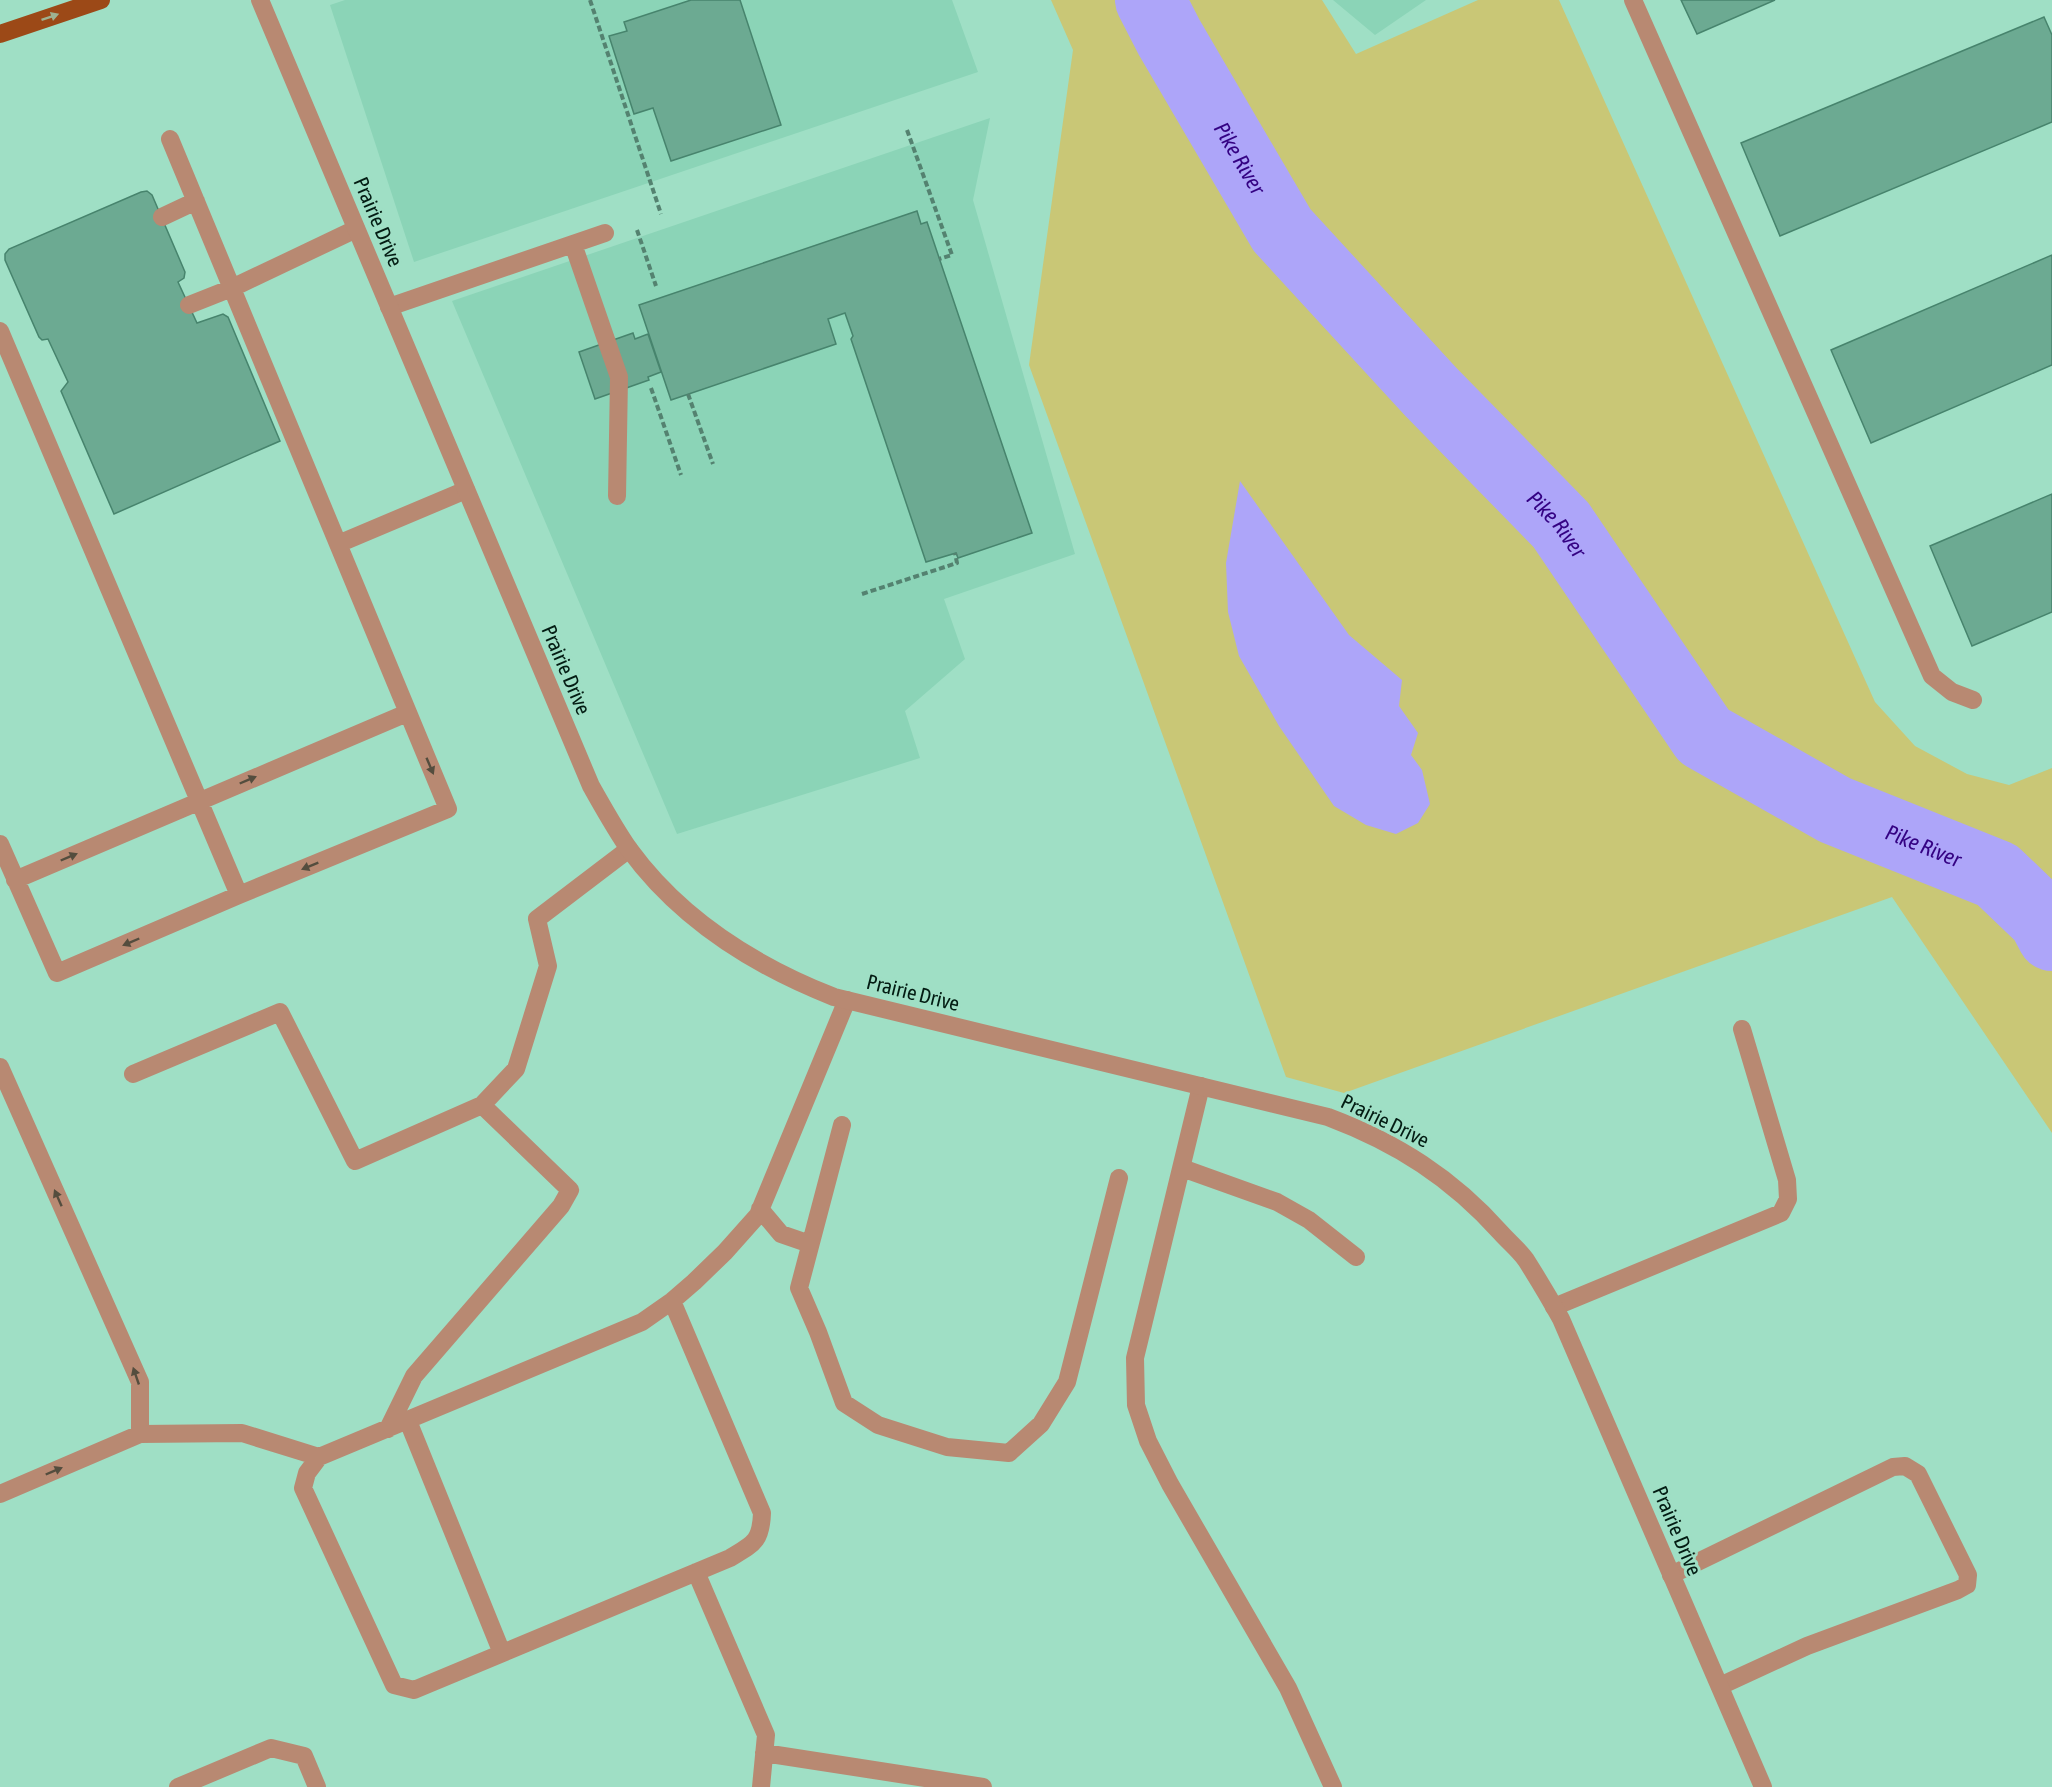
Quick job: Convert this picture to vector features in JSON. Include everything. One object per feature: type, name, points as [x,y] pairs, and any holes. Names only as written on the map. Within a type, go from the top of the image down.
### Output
[{"type":"main road","points":[[0,34],[101,0]]},
{"type":"street","name":"Prairie Drive","points":[[260,0],[591,786],[629,849],[652,877],[706,928],[735,949],[800,984],[847,999],[1328,1117],[1361,1130],[1423,1163],[1451,1184],[1478,1207],[1525,1259],[1561,1319],[1763,1787]]},
{"type":"street","points":[[1633,0],[1932,676],[1952,692],[1973,700]]},
{"type":"street","points":[[0,844],[57,973],[448,809],[338,544],[281,425],[232,288],[170,139]]},
{"type":"street","points":[[162,217],[196,201]]},
{"type":"street","points":[[189,305],[232,288],[356,229]]},
{"type":"street","points":[[389,307],[605,233]]},
{"type":"street","points":[[573,244],[619,376],[617,496]]},
{"type":"street","points":[[0,331],[239,895]]},
{"type":"street","points":[[338,544],[466,490]]},
{"type":"street","points":[[15,880],[407,712]]},
{"type":"street","points":[[133,1074],[280,1012],[355,1161],[482,1105],[516,1069],[535,1011],[548,966],[537,918],[629,849]]},
{"type":"street","points":[[672,1301],[762,1513],[762,1531],[752,1545],[730,1558],[414,1690],[394,1685],[385,1670],[303,1488],[307,1473],[320,1457],[642,1322],[672,1301],[725,1251],[758,1215],[847,999]]},
{"type":"street","points":[[1554,1306],[1781,1213],[1788,1199],[1787,1179],[1742,1029]]},
{"type":"street","points":[[0,1067],[140,1382],[140,1434]]},
{"type":"street","points":[[1202,1086],[1135,1358],[1136,1405],[1148,1441],[1170,1484],[1288,1688],[1333,1787]]},
{"type":"street","points":[[388,1429],[414,1376],[561,1206],[570,1190],[482,1105]]},
{"type":"street","points":[[842,1125],[799,1288],[844,1403],[878,1425],[947,1447],[1009,1453],[1041,1424],[1067,1382],[1119,1178]]},
{"type":"street","points":[[1182,1168],[1277,1202],[1309,1220],[1356,1257]]},
{"type":"street","points":[[760,1209],[781,1234],[810,1245]]},
{"type":"street","points":[[408,1421],[502,1653]]},
{"type":"street","points":[[0,1494],[140,1434],[242,1433],[320,1457]]},
{"type":"street","points":[[1671,1575],[1893,1467],[1905,1466],[1918,1474],[1968,1575],[1967,1585],[1958,1590],[1807,1646],[1720,1686]]},
{"type":"street","points":[[696,1572],[766,1735],[761,1787]]},
{"type":"street","points":[[178,1787],[271,1748],[304,1756],[317,1787]]},
{"type":"street","points":[[764,1753],[983,1787]]},
{"type":"path","points":[[590,0],[625,95],[661,214]]},
{"type":"path","points":[[908,130],[952,255],[939,259]]},
{"type":"path","points":[[634,223],[656,286]]},
{"type":"path","points":[[688,394],[713,464]]},
{"type":"path","points":[[660,416],[681,475]]},
{"type":"path","points":[[862,594],[957,563],[955,553]]},
{"type":"shaded area","points":[[345,0],[952,0],[978,72],[414,262],[330,5]]},
{"type":"shaded area","points":[[1051,0],[1322,0],[1356,54],[1478,0],[1559,0],[1875,702],[1915,746],[1967,774],[2009,785],[2052,768],[2052,1133],[1892,897],[1344,1093],[1286,1077],[1029,365],[1073,50]]},
{"type":"shaded area","points":[[1333,0],[1426,0],[1375,35]]},
{"type":"shaded area","points":[[990,118],[973,200],[1075,554],[944,599],[965,659],[905,711],[920,758],[677,834],[452,301]]},
{"type":"shaded area","points":[[1240,481],[1349,635],[1402,680],[1399,706],[1418,733],[1411,755],[1422,770],[1430,804],[1418,823],[1396,834],[1366,825],[1334,806],[1279,726],[1239,656],[1228,612],[1226,563]]},
{"type":"building","points":[[691,0],[740,0],[781,125],[671,161],[653,108],[634,114],[609,36],[627,31],[624,22]]},
{"type":"building","points":[[1681,0],[1775,0],[1697,34]]},
{"type":"building","points":[[2044,17],[2052,35],[2052,122],[1780,236],[1741,143]]},
{"type":"building","points":[[147,191],[152,195],[185,272],[184,278],[178,282],[197,323],[223,314],[228,317],[280,441],[114,514],[61,391],[68,382],[48,339],[42,340],[39,337],[5,260],[5,254],[9,249]]},
{"type":"building","points":[[917,211],[921,224],[927,222],[1032,533],[958,558],[956,553],[926,562],[851,339],[853,336],[845,313],[828,319],[836,344],[671,400],[639,305]]},
{"type":"building","points":[[2052,255],[2052,365],[1871,443],[1831,350]]},
{"type":"building","points":[[633,333],[635,339],[648,334],[661,372],[648,377],[649,380],[595,399],[579,352]]},
{"type":"building","points":[[2052,494],[2052,612],[1972,646],[1930,546]]},
{"type":"waterway","name":"Pike River","points":[[1150,0],[1169,37],[1282,230],[1431,392],[1561,525],[1704,736],[1835,810],[1997,875],[2043,919],[2052,936]]}]
